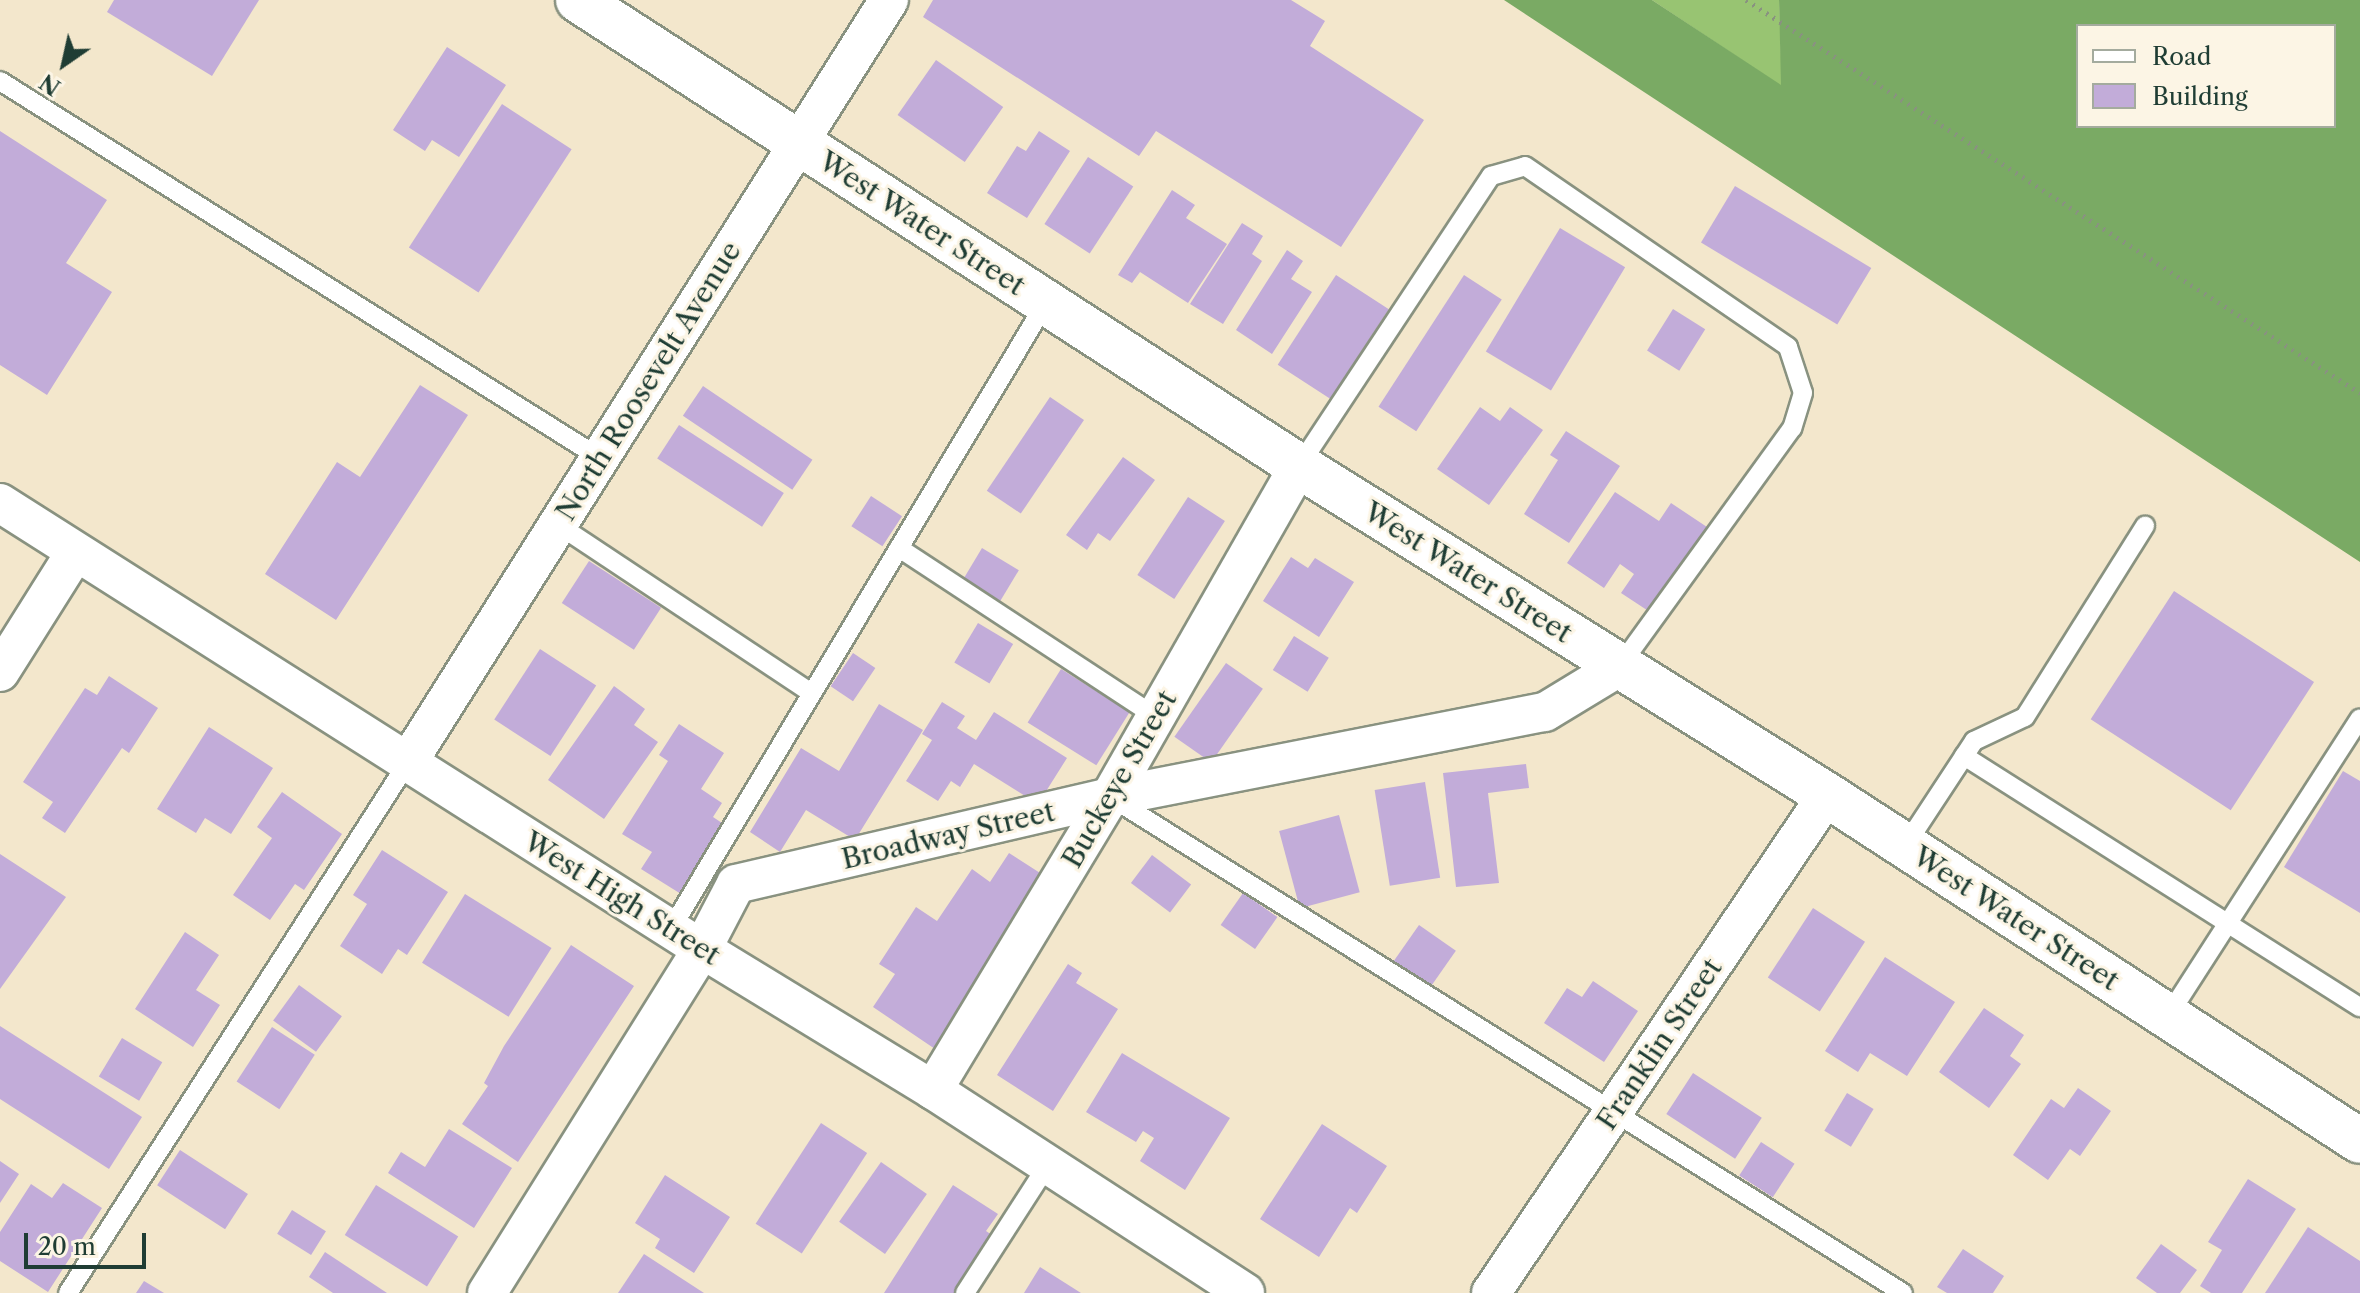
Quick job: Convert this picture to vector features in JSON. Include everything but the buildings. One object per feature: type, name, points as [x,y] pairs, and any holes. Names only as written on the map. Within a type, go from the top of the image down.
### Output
[{"type":"main road","name":"West Water Street","points":[[578,0],[1045,304],[1827,795],[2360,1141]]},
{"type":"street","name":"North Roosevelt Avenue","points":[[408,762],[889,0]]},
{"type":"street","name":"Buckeye Street","points":[[933,1090],[1110,797],[1299,466]]},
{"type":"street","name":"West High Street","points":[[0,503],[686,939],[933,1090],[1245,1293]]},
{"type":"street","points":[[0,672],[75,553]]},
{"type":"street","name":"Broadway Street","points":[[487,1293],[686,939],[736,884],[1110,797],[1545,712],[1619,667]]},
{"type":"street","name":"Franklin Street","points":[[1491,1293],[1827,795]]},
{"type":"lane","points":[[0,81],[600,458]]},
{"type":"lane","points":[[1299,466],[1491,176],[1525,166],[1788,347],[1803,393],[1792,428],[1619,667]]},
{"type":"lane","points":[[686,939],[811,693],[1045,304]]},
{"type":"lane","points":[[557,524],[811,693]]},
{"type":"lane","points":[[1905,846],[1974,741],[2025,717],[2145,526]]},
{"type":"lane","points":[[899,548],[1156,717]]},
{"type":"lane","points":[[2168,1016],[2360,718]]},
{"type":"lane","points":[[1964,756],[2360,1007]]},
{"type":"lane","points":[[68,1293],[408,762]]},
{"type":"lane","points":[[1110,797],[1615,1109],[1903,1293]]},
{"type":"lane","points":[[965,1293],[1048,1164]]},
{"type":"path","points":[[1746,0],[2360,393]]},
{"type":"green space","points":[[1504,0],[1652,0],[1781,85],[1779,0],[2360,0],[2360,562]]},
{"type":"green space","points":[[1652,0],[1779,0],[1782,86],[1781,86]]}]
